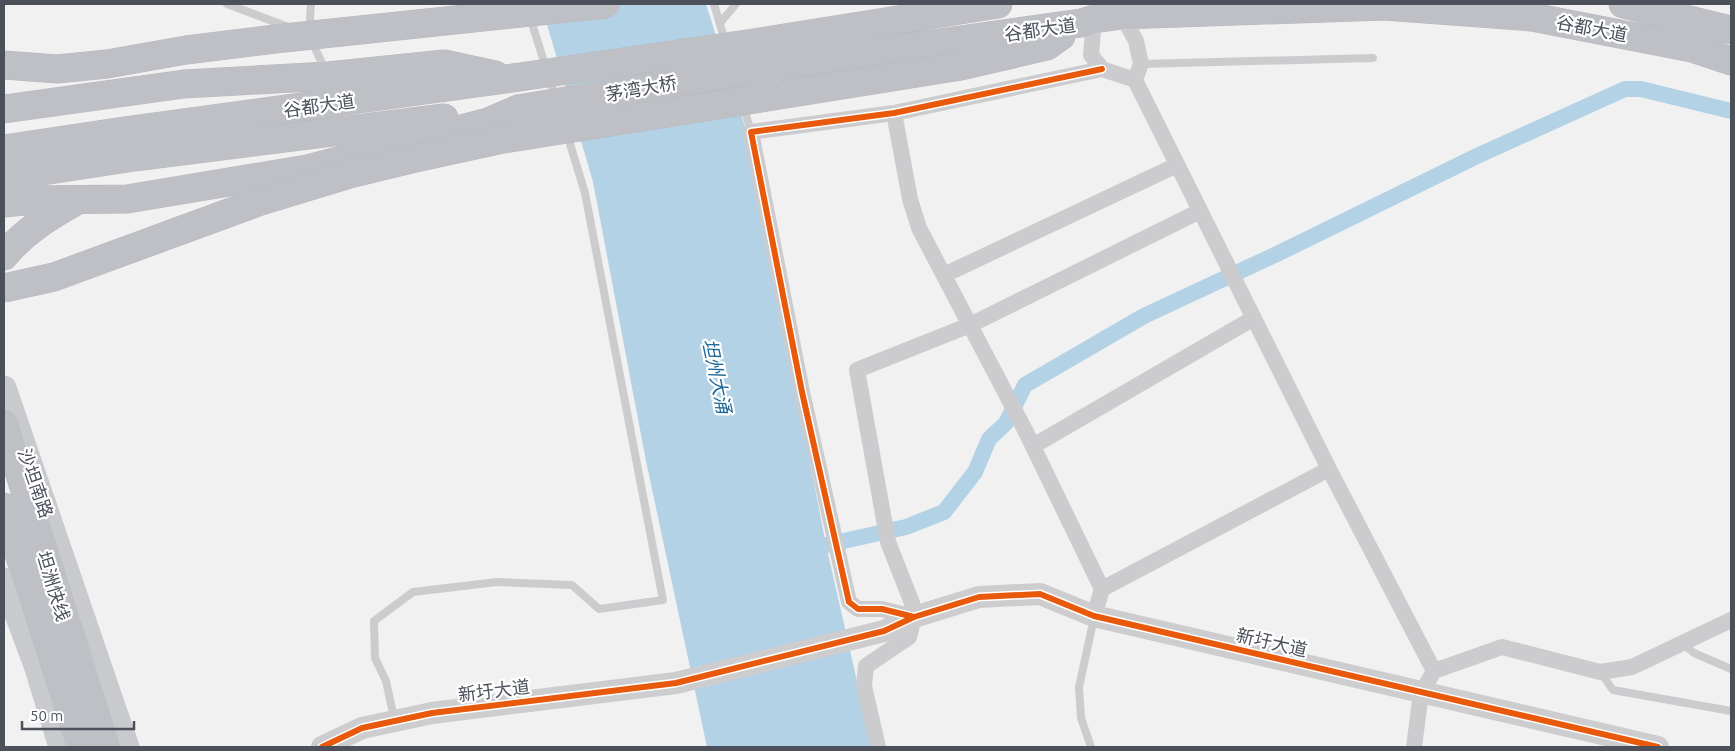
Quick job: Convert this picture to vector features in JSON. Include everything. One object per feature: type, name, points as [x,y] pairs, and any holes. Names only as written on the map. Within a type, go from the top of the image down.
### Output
[{"type":"highway","points":[[4,64],[57,69],[107,64],[186,50],[275,38],[606,4]]},
{"type":"highway","name":"谷都大道","points":[[762,55],[998,4]]},
{"type":"highway","name":"谷都大道","points":[[1623,4],[1731,30]]},
{"type":"highway","name":"谷都大道","points":[[762,55],[1102,13],[1384,6],[1532,17],[1683,46],[1731,61]]},
{"type":"highway","points":[[4,288],[54,277],[258,202],[350,174],[498,140],[961,66],[1047,46],[1102,13]]},
{"type":"highway","name":"茅湾大桥","points":[[513,78],[762,55]]},
{"type":"highway","name":"茅湾大桥","points":[[518,109],[762,55]]},
{"type":"highway","points":[[4,110],[184,84],[328,76],[444,64],[513,78]]},
{"type":"highway","name":"谷都大道","points":[[4,149],[513,78]]},
{"type":"highway","points":[[4,118],[49,104]]},
{"type":"highway","points":[[4,204],[34,200],[127,199],[307,169],[488,122],[518,109]]},
{"type":"highway","name":"谷都大道","points":[[4,177],[134,157],[518,109]]},
{"type":"highway","points":[[4,256],[14,243],[30,230],[78,200]]},
{"type":"highway","name":"坦洲快线","points":[[4,424],[106,747]]},
{"type":"highway","name":"坦洲快线","points":[[4,507],[81,747]]},
{"type":"main road","name":"沙坦南路","points":[[4,388],[128,747]]},
{"type":"main road","points":[[4,580],[36,665],[62,747]]},
{"type":"street","points":[[1102,69],[1091,55],[1102,13],[1136,42],[1141,64],[1135,80]]},
{"type":"street","points":[[914,617],[882,609],[858,609],[849,602],[802,392],[751,132],[894,113],[1102,69],[1135,80],[1329,469],[1434,671]]},
{"type":"street","points":[[894,113],[910,198],[919,228],[1033,446],[1102,589],[1094,616]]},
{"type":"street","points":[[944,275],[1177,165]]},
{"type":"street","points":[[878,747],[864,686],[866,666],[908,637],[914,617],[912,604],[888,542],[858,370],[970,325],[1200,211]]},
{"type":"street","points":[[1033,446],[1254,318]]},
{"type":"street","points":[[1102,589],[1329,469]]},
{"type":"street","name":"新圩大道","points":[[322,747],[362,728],[432,713],[676,683],[884,631],[914,617],[979,597],[1040,594],[1094,616],[1658,747]]},
{"type":"street","points":[[1414,747],[1421,693],[1434,671],[1502,647],[1600,672],[1632,667],[1731,620]]},
{"type":"lane","points":[[228,4],[309,35]]},
{"type":"lane","points":[[311,4],[309,35],[328,76]]},
{"type":"lane","points":[[525,4],[560,112]]},
{"type":"lane","points":[[714,4],[730,60]]},
{"type":"lane","points":[[720,23],[736,4]]},
{"type":"lane","points":[[1141,64],[1373,58]]},
{"type":"lane","points":[[733,69],[751,132]]},
{"type":"lane","points":[[395,721],[386,681],[375,658],[374,621],[413,592],[497,582],[572,585],[599,609],[664,600],[585,193],[563,121]]},
{"type":"lane","points":[[1091,747],[1081,718],[1080,687],[1094,616]]},
{"type":"lane","points":[[1682,643],[1694,653],[1731,669]]},
{"type":"lane","points":[[1600,672],[1612,690],[1731,711]]},
{"type":"water","name":"坦州大涌","points":[[541,4],[706,4],[745,127],[826,545],[872,747],[707,747],[646,461],[593,182]]},
{"type":"waterway","points":[[826,545],[906,527],[944,512],[975,472],[989,439],[1006,423],[1025,385],[1144,316],[1279,253],[1477,156],[1625,89],[1641,89],[1731,111]]},
{"type":"cycle path","points":[[914,617],[882,609],[858,609],[849,602],[802,392],[751,132],[894,113],[1102,69]]},
{"type":"cycle path","points":[[322,747],[362,728],[432,713],[676,683],[884,631],[914,617],[979,597],[1040,594],[1094,616],[1658,747]]}]
